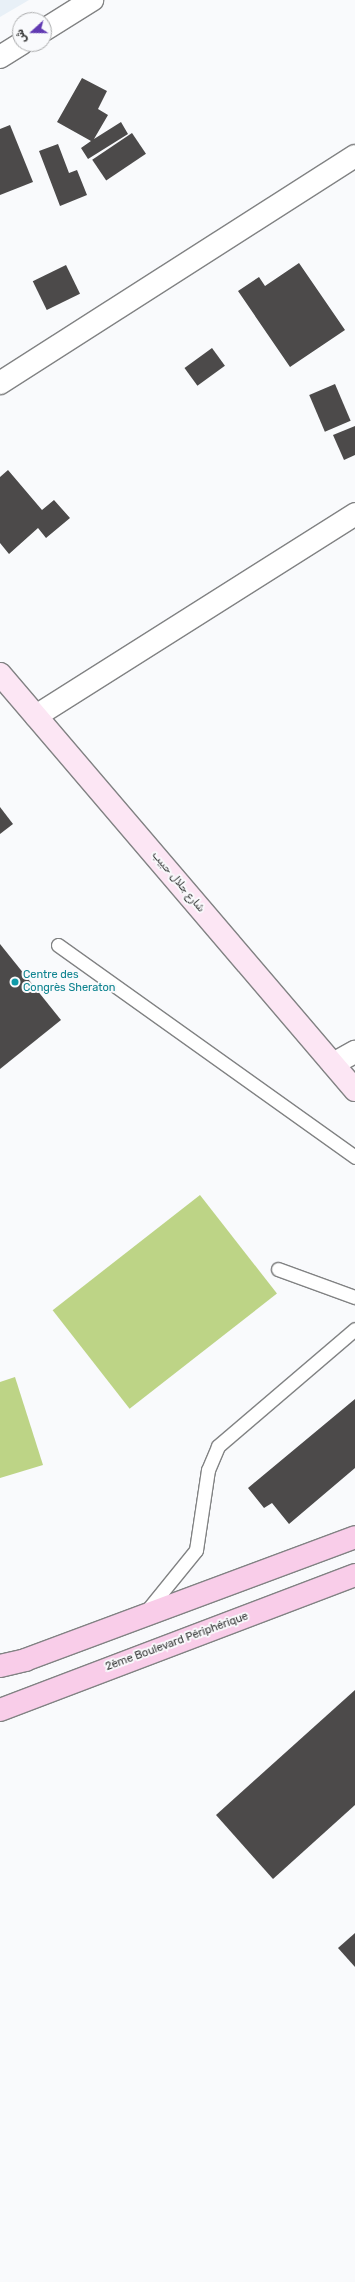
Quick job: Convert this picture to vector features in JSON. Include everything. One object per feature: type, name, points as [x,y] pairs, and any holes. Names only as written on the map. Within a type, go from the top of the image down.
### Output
[{"type":"main road","points":[[0,1666],[25,1660],[140,1618],[355,1536]]},
{"type":"main road","name":"2ème Boulevard Périphérique","points":[[0,1710],[355,1575]]},
{"type":"street","points":[[52,25],[92,0]]},
{"type":"street","points":[[0,57],[12,50]]},
{"type":"street","points":[[0,383],[355,156]]},
{"type":"street","points":[[36,716],[355,514]]},
{"type":"street","name":"شارع جلال حبيب","points":[[0,674],[355,1090]]},
{"type":"street","points":[[333,1064],[355,1052]]},
{"type":"lane","points":[[58,945],[355,1157]]},
{"type":"lane","points":[[278,1269],[355,1297]]},
{"type":"lane","points":[[140,1618],[196,1550],[208,1470],[218,1446],[355,1329]]},
{"type":"shaded area","points":[[0,0],[29,0],[0,17]]},
{"type":"green space","points":[[200,1195],[277,1294],[130,1409],[53,1310]]},
{"type":"green space","points":[[15,1377],[43,1465],[0,1478],[0,1382]]},
{"type":"building","points":[[82,78],[107,91],[98,109],[108,115],[94,139],[121,122],[128,134],[88,159],[81,148],[91,141],[57,122]]},
{"type":"building","points":[[10,125],[33,182],[0,195],[0,129]]},
{"type":"building","points":[[132,133],[146,154],[106,181],[92,160]]},
{"type":"building","points":[[58,144],[69,173],[77,170],[87,195],[60,206],[39,151]]},
{"type":"building","points":[[299,263],[345,330],[290,367],[238,291],[259,277],[265,286]]},
{"type":"building","points":[[66,265],[80,294],[47,310],[33,281]]},
{"type":"building","points":[[212,348],[225,366],[197,386],[184,368]]},
{"type":"building","points":[[335,384],[351,421],[325,432],[309,395]]},
{"type":"building","points":[[355,426],[355,455],[344,460],[333,435]]},
{"type":"building","points":[[8,470],[42,510],[54,500],[70,518],[46,538],[38,528],[9,554],[0,543],[0,477]]},
{"type":"building","points":[[0,807],[13,824],[0,834]]},
{"type":"building","name":"Centre des Congrès Sheraton","points":[[0,944],[61,1020],[0,1069]]},
{"type":"building","points":[[355,1399],[355,1468],[289,1524],[272,1503],[264,1508],[248,1488]]},
{"type":"building","points":[[355,1690],[355,1805],[273,1879],[216,1815]]},
{"type":"building","points":[[355,1933],[355,1967],[338,1948]]},
{"type":"place","name":"Centre des Congrès Sheraton","points":[[15,982]]}]
